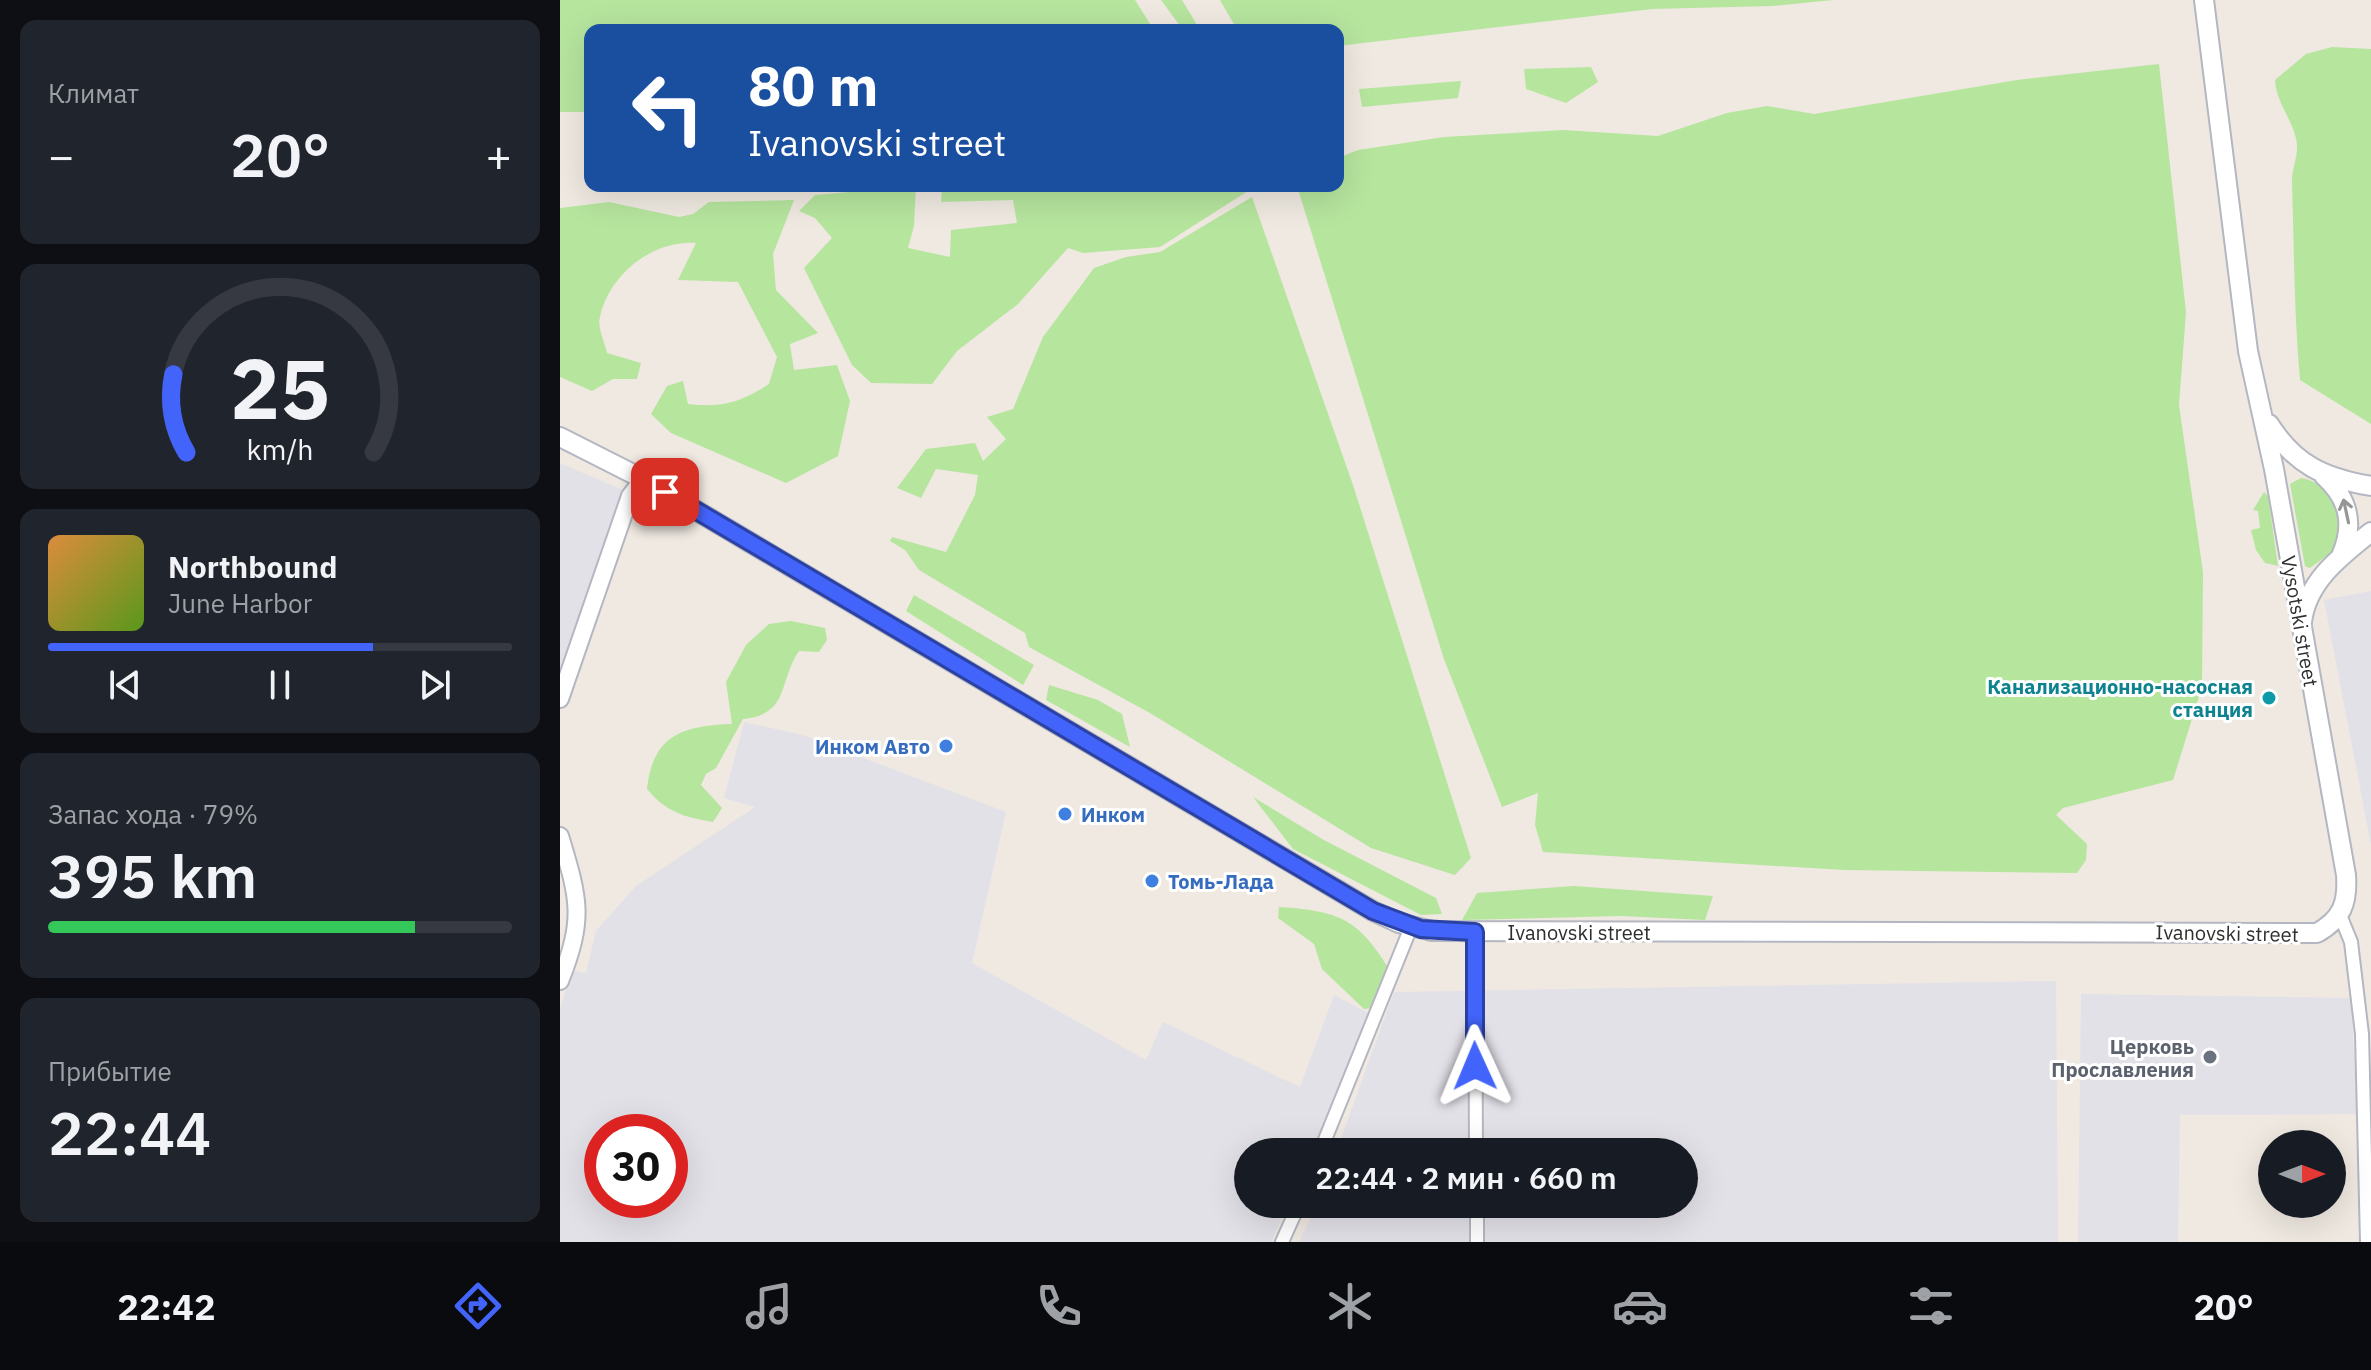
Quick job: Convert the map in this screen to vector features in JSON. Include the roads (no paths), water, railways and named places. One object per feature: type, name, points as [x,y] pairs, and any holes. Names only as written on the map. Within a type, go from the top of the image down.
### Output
[{"type":"main road","name":"Vysotski street","points":[[2204,0],[2244,321],[2274,469],[2346,875],[2347,893],[2340,915]]},
{"type":"main road","points":[[2264,415],[2283,446],[2304,465],[2322,474],[2371,486]]},
{"type":"main road","name":"Ivanovski street","points":[[560,437],[643,479],[1373,911],[1411,927],[1475,932],[2063,931],[2290,936],[2317,933],[2340,915]]},
{"type":"main road","points":[[2274,469],[2304,465]]},
{"type":"main road","points":[[2293,584],[2337,561],[2347,543],[2348,511],[2335,486],[2322,474]]},
{"type":"main road","points":[[2301,633],[2304,608],[2312,589],[2337,561],[2371,532]]},
{"type":"street","points":[[560,699],[630,496],[643,479]]},
{"type":"street","points":[[560,836],[577,894],[579,917],[560,981]]},
{"type":"street","name":"Vysotski street","points":[[2340,915],[2351,942],[2362,1034],[2367,1242]]},
{"type":"street","points":[[1326,1138],[1411,927]]},
{"type":"street","points":[[1475,932],[1476,1138]]},
{"type":"street","points":[[1282,1242],[1293,1218]]},
{"type":"street","points":[[1477,1218],[1477,1242]]},
{"type":"place","name":"Канализационно-насосная станция","points":[[2269,698]]},
{"type":"place","name":"Инком Авто","points":[[946,746]]},
{"type":"place","name":"Инком","points":[[1065,814]]},
{"type":"place","name":"Томь-Лада","points":[[1152,881]]},
{"type":"place","name":"Церковь Прославления","points":[[2210,1057]]}]
